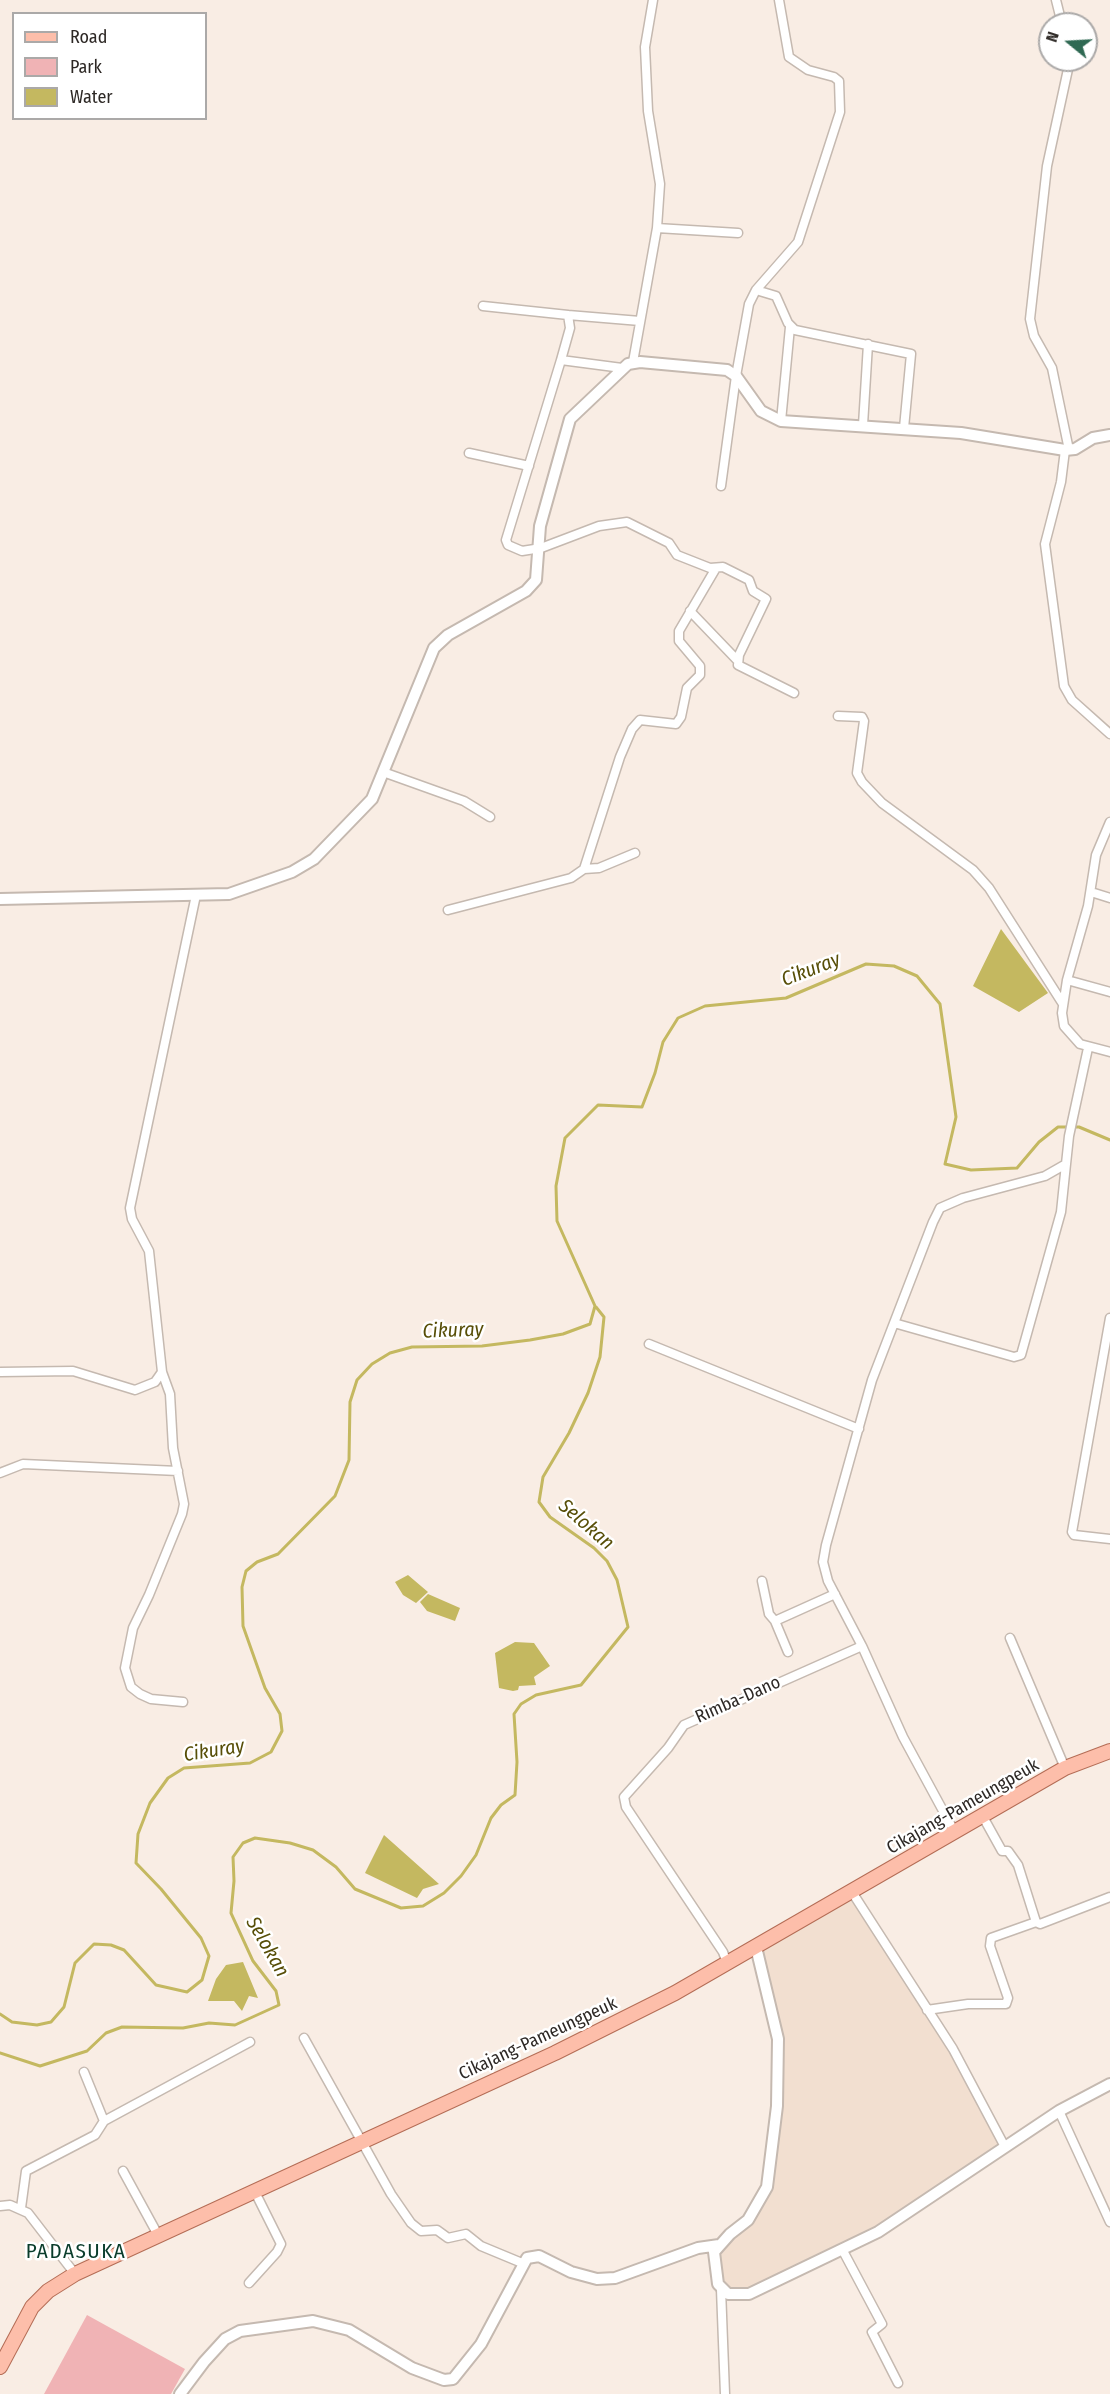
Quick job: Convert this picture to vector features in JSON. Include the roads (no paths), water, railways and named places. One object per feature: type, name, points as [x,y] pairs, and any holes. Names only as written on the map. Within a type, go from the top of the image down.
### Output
[{"type":"main road","name":"Cikajang-Pameungpeuk","points":[[0,2367],[32,2307],[48,2291],[75,2274],[555,2053],[675,1993],[1065,1768],[1110,1751]]},
{"type":"street","points":[[633,362],[657,228],[660,184],[648,111],[645,47],[653,0]]},
{"type":"street","points":[[721,486],[747,311],[756,290],[791,252],[800,237],[838,122],[841,102],[839,81],[834,77],[808,70],[789,57],[779,0]]},
{"type":"street","points":[[1067,72],[1047,166],[1030,319],[1034,336],[1052,368],[1067,450],[1045,544],[1064,686],[1072,700],[1110,734]]},
{"type":"street","points":[[657,228],[738,233]]},
{"type":"street","points":[[756,290],[776,296],[790,327],[782,421]]},
{"type":"street","points":[[483,306],[640,321]]},
{"type":"street","points":[[568,315],[570,328],[506,540],[508,545],[522,551],[541,548],[602,525],[627,522],[669,543],[675,554],[716,568],[723,567],[750,580],[753,591],[766,598],[737,660]]},
{"type":"street","points":[[790,327],[909,352],[912,356],[904,428]]},
{"type":"street","points":[[863,425],[868,345]]},
{"type":"street","points":[[561,360],[622,368]]},
{"type":"street","points":[[0,899],[196,895],[244,890],[308,864],[367,805],[434,648],[448,635],[532,586],[538,573],[541,548],[540,525],[570,419],[622,368],[633,362],[718,367],[736,376],[761,411],[782,421],[961,433],[1067,450],[1093,438],[1110,435]]},
{"type":"street","points":[[469,453],[529,465]]},
{"type":"street","points":[[584,869],[620,757],[632,729],[640,720],[676,724],[681,717],[687,688],[700,675],[700,666],[679,641],[680,628],[716,568]]},
{"type":"street","points":[[690,611],[737,660],[738,665],[794,693]]},
{"type":"street","points":[[838,716],[862,717],[864,720],[857,773],[862,782],[882,803],[973,870],[989,888],[1063,1004]]},
{"type":"street","points":[[383,772],[464,801],[490,817]]},
{"type":"street","points":[[1110,822],[1096,855],[1090,892],[1063,1004],[1064,1026],[1080,1044],[1088,1048],[1110,1052]]},
{"type":"street","points":[[448,910],[571,878],[584,869],[599,868],[635,853]]},
{"type":"street","points":[[1090,892],[1110,898]]},
{"type":"street","points":[[183,1702],[151,1699],[140,1694],[131,1687],[125,1668],[133,1628],[182,1514],[184,1499],[178,1471],[170,1394],[162,1372],[148,1245],[132,1219],[130,1208],[196,895]]},
{"type":"street","points":[[1067,980],[1110,992]]},
{"type":"street","points":[[894,1323],[1014,1357],[1021,1355],[1060,1212],[1069,1136],[1088,1048]]},
{"type":"street","points":[[954,1831],[903,1737],[862,1646],[835,1594],[823,1562],[836,1504],[872,1380],[940,1209],[963,1198],[1045,1176],[1065,1164]]},
{"type":"street","points":[[1110,1318],[1072,1532],[1074,1535],[1110,1539]]},
{"type":"street","points":[[649,1344],[859,1429]]},
{"type":"street","points":[[0,1372],[73,1371],[135,1390],[155,1382],[162,1372]]},
{"type":"street","points":[[0,1473],[23,1464],[178,1471]]},
{"type":"street","points":[[762,1581],[769,1614],[788,1652]]},
{"type":"street","points":[[775,1622],[835,1594]]},
{"type":"street","points":[[1010,1638],[1065,1768]]},
{"type":"street","name":"Rimba-Dano","points":[[727,1963],[723,1952],[626,1807],[624,1797],[668,1748],[684,1725],[862,1646]]},
{"type":"street","points":[[982,1815],[1002,1851],[1008,1851],[1018,1865],[1036,1922]]},
{"type":"street","points":[[852,1892],[954,2049],[1005,2147]]},
{"type":"street","points":[[927,2010],[968,2004],[1006,2004],[1008,1998],[990,1946],[991,1938],[1036,1922],[1040,1924],[1109,1899]]},
{"type":"street","points":[[725,2394],[721,2289],[714,2252],[718,2245],[748,2220],[768,2187],[777,2106],[778,2039],[756,1947]]},
{"type":"street","points":[[304,2038],[391,2194],[411,2223],[421,2231],[437,2229],[448,2238],[466,2234],[481,2246],[522,2262]]},
{"type":"street","points":[[21,2208],[26,2171],[95,2135],[104,2121],[250,2042]]},
{"type":"street","points":[[84,2072],[104,2121]]},
{"type":"street","points":[[721,2289],[728,2294],[749,2294],[878,2232],[1059,2111],[1110,2085]]},
{"type":"street","points":[[1059,2111],[1108,2211],[1110,2222]]},
{"type":"street","points":[[123,2171],[158,2235]]},
{"type":"street","points":[[249,2283],[277,2252],[280,2244],[255,2192]]},
{"type":"street","points":[[0,2206],[21,2208],[52,2241],[75,2274]]},
{"type":"street","points":[[180,2394],[225,2339],[240,2331],[313,2321],[349,2330],[412,2368],[444,2380],[453,2379],[481,2344],[522,2262],[532,2256],[539,2256],[572,2272],[597,2279],[615,2278],[698,2248],[718,2245]]},
{"type":"street","points":[[842,2249],[882,2324],[872,2332],[898,2383]]},
{"type":"water","points":[[1001,929],[1048,993],[1019,1012],[973,986]]},
{"type":"water","points":[[408,1575],[428,1592],[416,1603],[403,1595],[395,1582]]},
{"type":"water","points":[[428,1594],[460,1608],[455,1621],[427,1611],[420,1602]]},
{"type":"water","points":[[515,1642],[534,1643],[550,1666],[534,1677],[536,1685],[519,1686],[518,1690],[513,1691],[499,1688],[495,1653]]},
{"type":"water","points":[[384,1835],[439,1884],[423,1889],[417,1898],[365,1873]]},
{"type":"water","points":[[243,1962],[258,1998],[249,1996],[242,2011],[234,2001],[208,2001],[216,1979],[226,1965]]},
{"type":"waterway","name":"Cikuray","points":[[0,2014],[12,2022],[37,2025],[51,2022],[64,2007],[75,1963],[94,1944],[111,1945],[124,1950],[156,1985],[187,1992],[202,1980],[209,1956],[201,1938],[161,1889],[136,1863],[138,1834],[150,1803],[168,1778],[184,1768],[250,1763],[271,1752],[282,1731],[280,1714],[265,1688],[243,1626],[242,1587],[246,1571],[257,1562],[278,1554],[335,1496],[349,1460],[350,1402],[357,1380],[372,1364],[390,1353],[412,1347],[482,1346],[530,1340],[563,1334],[590,1324],[595,1306],[557,1221],[556,1186],[565,1138],[598,1105],[642,1107],[655,1073],[663,1042],[678,1018],[705,1006],[786,998],[866,964],[894,966],[917,976],[940,1004],[956,1117],[945,1164],[971,1170],[1017,1168],[1039,1142],[1058,1127],[1079,1127],[1110,1140]]},
{"type":"waterway","name":"Selokan","points":[[0,2053],[40,2066],[87,2051],[106,2033],[122,2027],[183,2028],[209,2023],[235,2025],[279,2005],[276,1991],[253,1961],[231,1913],[234,1881],[233,1857],[243,1843],[255,1838],[290,1843],[313,1850],[336,1867],[355,1889],[401,1908],[423,1906],[444,1893],[461,1876],[476,1855],[491,1818],[501,1805],[515,1795],[517,1762],[514,1714],[521,1704],[536,1695],[581,1685],[628,1627],[617,1580],[607,1561],[594,1548],[550,1517],[539,1502],[543,1477],[569,1433],[588,1393],[600,1357],[604,1317],[596,1307]]},
{"type":"district","name":"PADASUKA","points":[[76,2252]]}]
